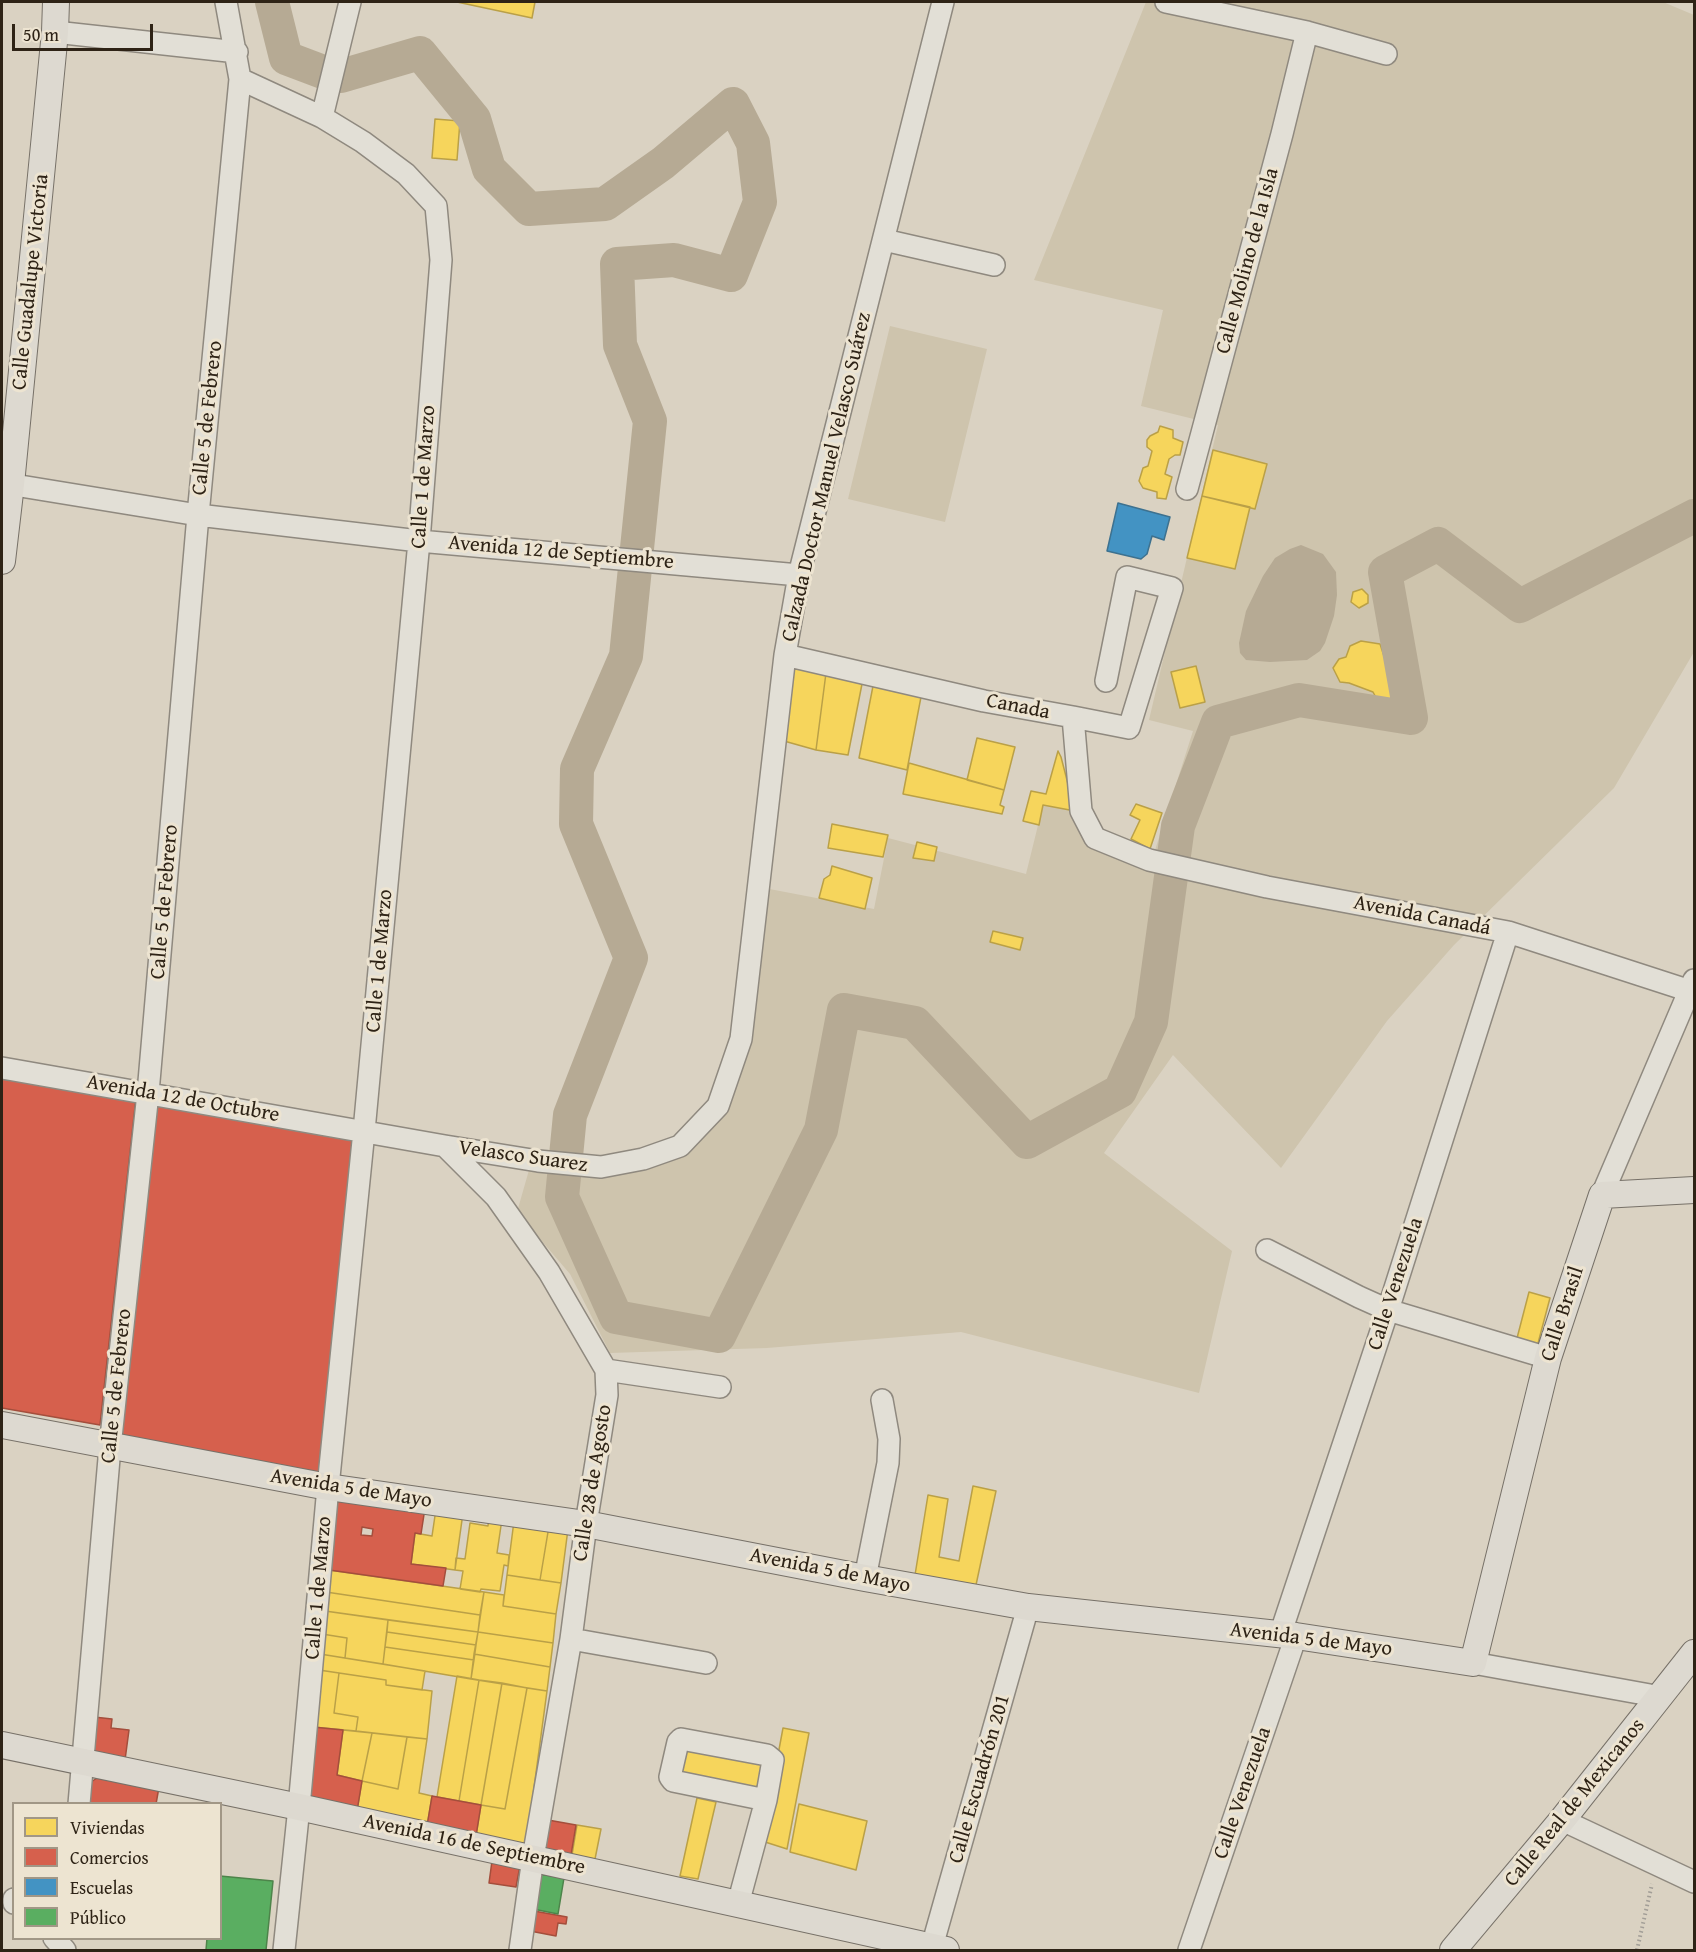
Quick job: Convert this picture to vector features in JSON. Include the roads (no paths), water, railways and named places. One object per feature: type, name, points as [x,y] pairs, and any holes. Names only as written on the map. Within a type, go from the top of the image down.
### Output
[{"type":"main road","name":"Calle Guadalupe Victoria","points":[[2,561],[6,484],[55,32],[56,2]]},
{"type":"main road","points":[[1602,1195],[1695,1190]]},
{"type":"main road","name":"Calle Brasil","points":[[1473,1662],[1548,1358],[1602,1195]]},
{"type":"main road","name":"Avenida 5 de Mayo","points":[[2,1425],[328,1487],[586,1524],[1028,1607],[1288,1635],[1473,1662]]},
{"type":"main road","name":"Calle Real de Mexicanos","points":[[1453,1950],[1562,1820],[1695,1653]]},
{"type":"main road","name":"Avenida 16 de Septiembre","points":[[2,1745],[533,1858],[936,1949]]},
{"type":"street","name":"Calle 5 de Febrero","points":[[79,1802],[110,1447],[148,1093],[198,515],[240,79],[237,52],[226,2]]},
{"type":"street","points":[[322,117],[350,2]]},
{"type":"street","name":"Calzada Doctor Manuel Velasco Suárez","points":[[601,1167],[643,1159],[680,1146],[718,1106],[741,1039],[785,655],[800,575],[943,2]]},
{"type":"street","points":[[1166,2],[1306,32],[1386,54]]},
{"type":"street","points":[[55,32],[237,52]]},
{"type":"street","name":"Calle Molino de la Isla","points":[[1187,489],[1282,134],[1306,32]]},
{"type":"street","name":"Calle 1 de Marzo","points":[[240,79],[322,117],[363,142],[406,174],[436,207],[441,260],[419,541],[284,1950]]},
{"type":"street","points":[[884,240],[994,265]]},
{"type":"street","name":"Avenida 12 de Septiembre","points":[[6,484],[198,515],[419,541],[800,575]]},
{"type":"street","points":[[1073,717],[1129,728],[1172,588],[1127,577],[1106,681]]},
{"type":"street","name":"Canada","points":[[785,655],[984,701],[1073,717],[1081,811],[1095,838],[1149,860]]},
{"type":"street","name":"Avenida Canadá","points":[[1149,860],[1267,886],[1508,932],[1692,985]]},
{"type":"street","name":"Calle Venezuela","points":[[1189,1950],[1508,932]]},
{"type":"street","name":"Calle Brasil","points":[[1602,1195],[1692,985]]},
{"type":"street","name":"Avenida 12 de Octubre","points":[[2,1068],[364,1131]]},
{"type":"street","points":[[364,1131],[445,1146]]},
{"type":"street","name":"Velasco Suarez","points":[[445,1146],[538,1161],[601,1167]]},
{"type":"street","name":"Calle 28 de Agosto","points":[[445,1146],[496,1197],[549,1272],[606,1370],[607,1395],[586,1524],[571,1639],[533,1858],[520,1950]]},
{"type":"street","points":[[1267,1250],[1359,1298],[1388,1310],[1548,1358]]},
{"type":"street","points":[[606,1370],[720,1387]]},
{"type":"street","points":[[865,1578],[888,1463],[889,1439],[882,1400]]},
{"type":"street","name":"Calle Escuadrón 201","points":[[936,1949],[1028,1607]]},
{"type":"street","points":[[571,1639],[706,1663]]},
{"type":"street","name":"Avenida 5 de Mayo","points":[[1473,1662],[1661,1697]]},
{"type":"street","points":[[738,1904],[766,1800],[773,1760],[767,1755],[681,1739],[678,1742],[670,1777],[673,1781],[766,1800]]},
{"type":"street","points":[[1562,1820],[1695,1882]]},
{"type":"waterway","points":[[272,2],[286,58],[331,75],[341,76],[420,53],[474,119],[489,169],[529,209],[605,204],[663,163],[733,104],[753,143],[760,202],[731,275],[674,260],[617,264],[620,345],[650,421],[626,656],[577,769],[576,824],[631,958],[570,1115],[562,1197],[616,1317],[719,1336],[821,1130],[844,1010],[915,1023],[1027,1142],[1120,1091],[1151,1022],[1178,826],[1218,722],[1299,700],[1411,718],[1385,572],[1438,544],[1520,606],[1694,516]]}]
